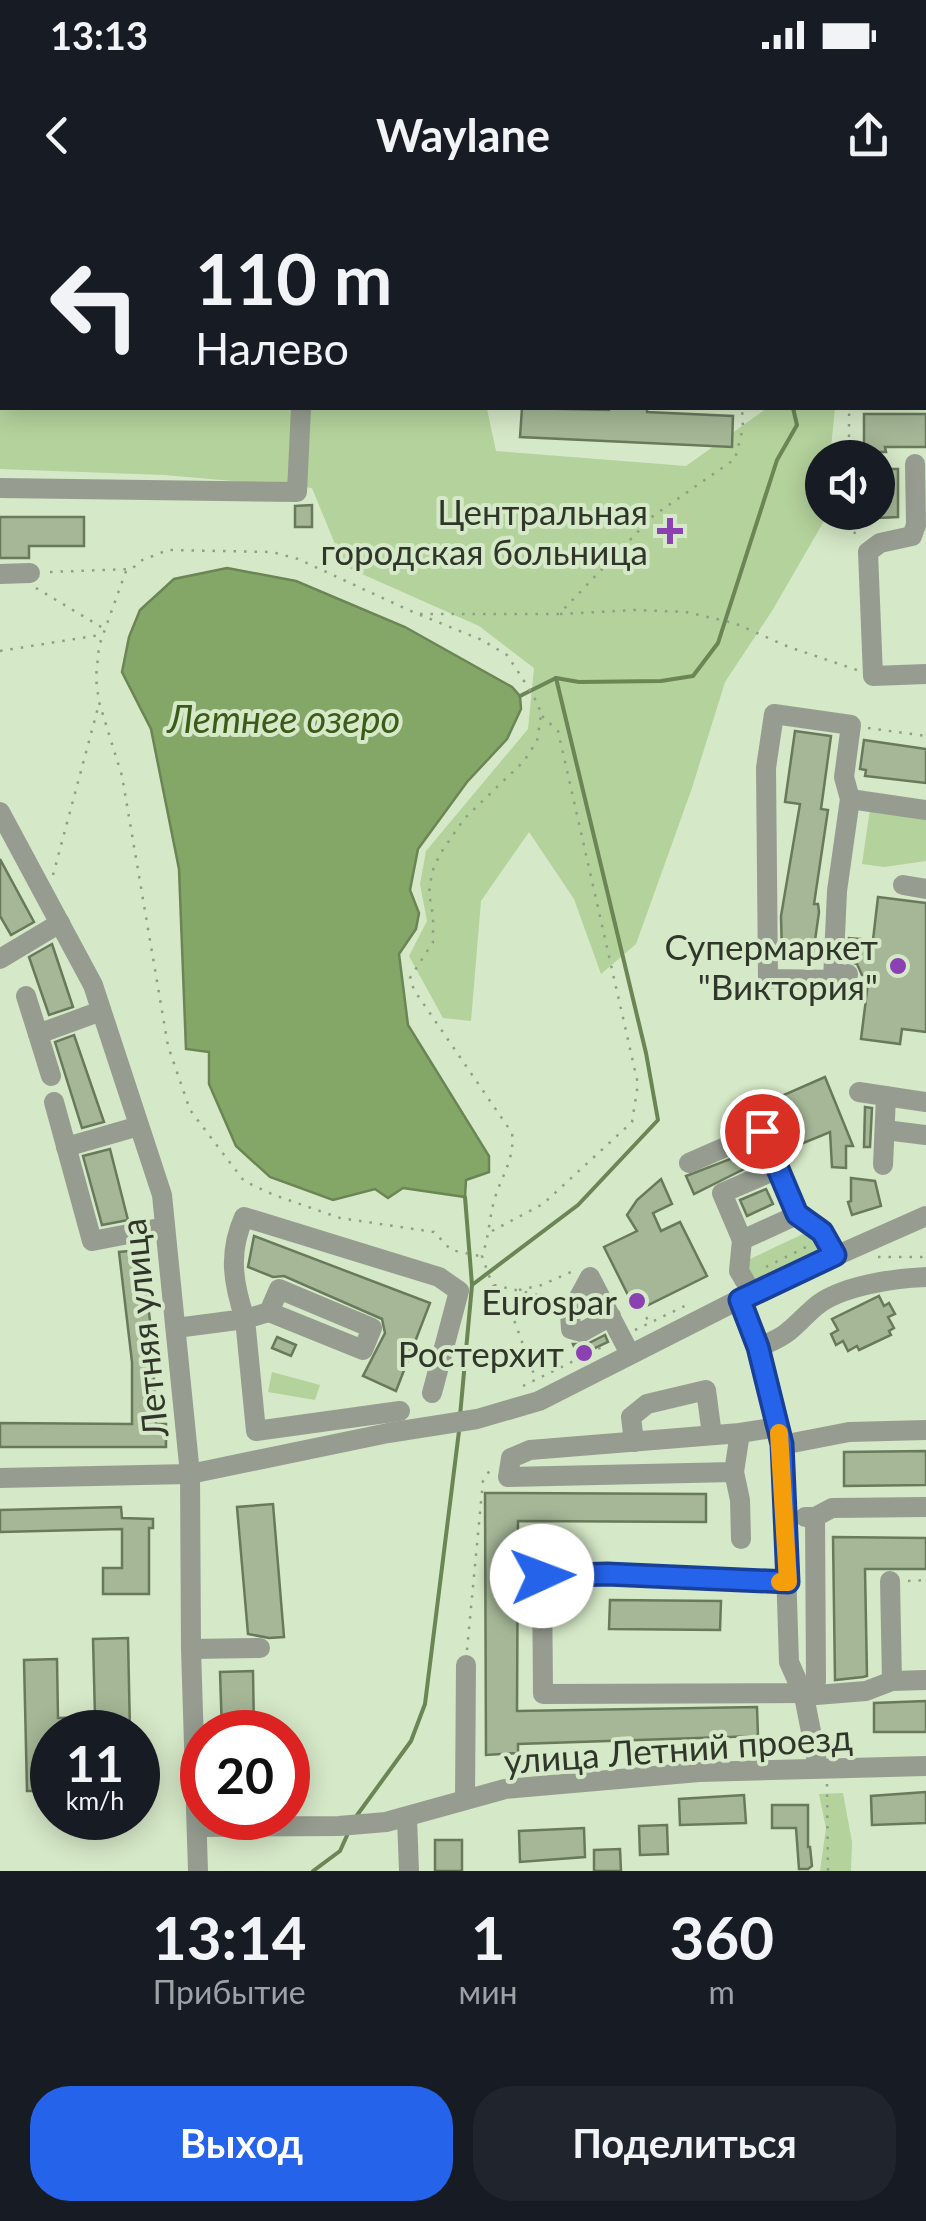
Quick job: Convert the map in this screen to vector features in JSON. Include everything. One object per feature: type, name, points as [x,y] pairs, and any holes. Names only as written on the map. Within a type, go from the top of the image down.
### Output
[{"type":"street","points":[[0,488],[297,492],[301,410]]},
{"type":"street","points":[[915,464],[916,525],[912,536],[880,543],[868,552],[873,676],[926,674]]},
{"type":"street","points":[[0,574],[30,574]]},
{"type":"street","points":[[774,714],[852,725],[844,777],[850,799],[836,891],[840,977],[768,980],[766,768],[774,714]]},
{"type":"street","points":[[850,799],[926,810]]},
{"type":"street","name":"Летняя улица","points":[[0,812],[93,985],[162,1195],[190,1474],[193,1710]]},
{"type":"street","points":[[903,886],[926,888]]},
{"type":"street","points":[[0,958],[60,923]]},
{"type":"street","points":[[26,996],[51,1076]]},
{"type":"street","points":[[38,1034],[102,1011]]},
{"type":"street","points":[[859,1092],[926,1102]]},
{"type":"street","points":[[883,1166],[886,1096]]},
{"type":"street","points":[[54,1102],[92,1241],[165,1227]]},
{"type":"street","points":[[66,1147],[139,1126]]},
{"type":"street","points":[[885,1130],[926,1136]]},
{"type":"street","points":[[689,1164],[762,1131],[797,1214],[822,1232],[835,1255]]},
{"type":"street","points":[[778,1169],[722,1193],[742,1240],[739,1271],[780,1436],[789,1662],[804,1694],[822,1768]]},
{"type":"street","points":[[742,1240],[797,1214]]},
{"type":"street","points":[[400,1411],[256,1430],[245,1319],[234,1272],[234,1240],[244,1218],[439,1277],[459,1291],[432,1393]]},
{"type":"street","points":[[0,1478],[190,1474],[388,1432],[462,1421],[538,1401],[835,1255],[923,1222]]},
{"type":"street","points":[[758,1347],[788,1336],[817,1304],[882,1278],[926,1276]]},
{"type":"street","points":[[611,1316],[582,1332],[571,1329],[570,1314],[590,1277],[611,1316],[630,1354]]},
{"type":"street","points":[[176,1328],[270,1312],[363,1350],[372,1328],[279,1289],[270,1312]]},
{"type":"street","points":[[634,1442],[631,1417],[647,1404],[706,1390],[712,1436]]},
{"type":"street","points":[[734,1472],[508,1477],[511,1458],[530,1450],[740,1433],[780,1436],[926,1430]]},
{"type":"street","points":[[740,1433],[734,1472],[740,1500],[741,1539]]},
{"type":"street","points":[[784,1517],[815,1517],[832,1508],[926,1507]]},
{"type":"street","points":[[804,1694],[816,1681],[815,1517]]},
{"type":"street","points":[[788,1582],[607,1574],[542,1576],[542,1694],[804,1694],[866,1690],[892,1681],[926,1680]]},
{"type":"street","points":[[890,1581],[892,1681]]},
{"type":"street","points":[[191,1648],[260,1648]]},
{"type":"street","points":[[465,1800],[466,1665]]},
{"type":"street","name":"улица Летний проезд","points":[[310,1826],[358,1825],[407,1818],[504,1789],[698,1772],[926,1766]]},
{"type":"street","points":[[407,1818],[409,1871]]},
{"type":"street","name":"Летняя улица","points":[[198,1840],[198,1871]]},
{"type":"path","points":[[559,614],[654,516],[734,460],[744,428],[742,410]]},
{"type":"path","points":[[849,440],[851,410]]},
{"type":"path","points":[[852,530],[868,552]]},
{"type":"path","points":[[103,628],[29,584],[30,574],[127,569],[168,550],[272,552],[335,574],[482,640],[507,655],[538,704],[541,715],[536,741],[524,761],[464,819],[440,854],[428,893],[433,942],[410,978],[414,990],[512,1132],[514,1152],[494,1201],[491,1232],[482,1256],[492,1284],[514,1320],[536,1380]]},
{"type":"path","points":[[127,569],[103,628],[96,678],[99,702],[122,776],[168,1046],[190,1110],[244,1180],[340,1218],[434,1232],[452,1250],[482,1256]]},
{"type":"path","points":[[418,614],[686,612],[734,623],[873,676]]},
{"type":"path","points":[[0,651],[102,634]]},
{"type":"path","points":[[46,899],[99,702]]},
{"type":"path","points":[[491,1232],[543,1204],[632,1122],[638,1084],[558,731],[541,715]]},
{"type":"path","points":[[852,725],[926,736]]},
{"type":"path","points":[[518,1290],[542,1285],[574,1270]]},
{"type":"path","points":[[492,1284],[576,1302]]},
{"type":"path","points":[[642,1308],[649,1323]]},
{"type":"path","points":[[466,1665],[483,1481],[490,1468],[511,1458]]},
{"type":"path","points":[[822,1768],[828,1871]]},
{"type":"shaded area","points":[[0,410],[487,410],[496,451],[686,466],[764,410],[835,410],[832,440],[805,440],[805,530],[819,530],[725,682],[636,944],[601,974],[574,899],[529,832],[481,901],[471,1021],[443,1018],[409,956],[427,921],[420,884],[426,851],[528,729],[534,668],[479,626],[344,566],[312,488],[164,475],[0,469]]},
{"type":"shaded area","points":[[870,809],[926,817],[926,861],[884,867],[862,864]]},
{"type":"shaded area","points":[[803,1234],[813,1234],[819,1246],[815,1254],[762,1280],[751,1279],[750,1259]]},
{"type":"shaded area","points":[[272,1372],[320,1385],[315,1400],[268,1392]]},
{"type":"shaded area","points":[[843,1793],[852,1842],[851,1871],[820,1871],[826,1828],[819,1794]]},
{"type":"water","name":"Летнее озеро","points":[[227,568],[296,581],[405,627],[512,687],[520,696],[521,709],[507,739],[467,782],[418,849],[410,890],[419,913],[416,929],[399,954],[408,1025],[489,1156],[489,1172],[466,1180],[465,1197],[403,1188],[388,1198],[375,1189],[333,1200],[270,1177],[236,1146],[209,1084],[209,1052],[186,1049],[179,869],[151,729],[122,672],[129,637],[140,610],[174,579]]},
{"type":"building","points":[[522,410],[647,410],[733,416],[732,447],[520,437]]},
{"type":"building","points":[[864,414],[926,414],[926,447],[895,447],[895,440],[864,440]]},
{"type":"building","points":[[895,469],[898,469],[895,517]]},
{"type":"building","points":[[312,505],[312,527],[295,527],[295,506]]},
{"type":"building","points":[[0,517],[84,517],[84,546],[29,546],[29,558],[0,558]]},
{"type":"building","points":[[795,731],[831,736],[821,809],[828,810],[814,904],[818,904],[819,912],[812,962],[782,958],[781,916],[800,804],[785,802]]},
{"type":"building","points":[[864,740],[926,749],[926,783],[865,776],[866,770],[860,769]]},
{"type":"building","points":[[0,859],[34,922],[11,935],[0,916]]},
{"type":"building","name":"Супермаркет \"Виктория\"","points":[[878,897],[926,903],[926,1032],[902,1029],[900,1044],[861,1039],[869,975],[862,975],[857,964],[848,961],[849,938],[873,940]]},
{"type":"building","points":[[52,944],[73,1007],[49,1015],[29,957]]},
{"type":"building","points":[[74,1035],[104,1122],[82,1128],[55,1042]]},
{"type":"building","points":[[825,1077],[853,1146],[846,1146],[846,1168],[832,1167],[830,1132],[796,1146],[788,1125],[792,1123],[779,1097]]},
{"type":"building","points":[[865,1107],[872,1108],[870,1147],[864,1147]]},
{"type":"building","points":[[110,1149],[128,1220],[102,1225],[83,1156]]},
{"type":"building","points":[[751,1151],[756,1163],[694,1194],[686,1176]]},
{"type":"building","points":[[851,1178],[875,1181],[881,1206],[852,1215],[848,1202]]},
{"type":"building","points":[[661,1179],[672,1204],[653,1213],[661,1231],[680,1222],[707,1276],[636,1311],[604,1247],[637,1231],[627,1215],[637,1200]]},
{"type":"building","points":[[766,1189],[773,1204],[747,1216],[740,1200]]},
{"type":"building","points":[[254,1236],[430,1303],[396,1391],[363,1376],[385,1333],[382,1319],[284,1276],[273,1277],[248,1267]]},
{"type":"building","points":[[141,1250],[152,1336],[156,1424],[166,1424],[166,1447],[0,1447],[0,1423],[132,1424],[132,1362],[119,1252]]},
{"type":"building","points":[[879,1296],[895,1314],[888,1317],[894,1328],[889,1331],[891,1335],[859,1350],[857,1346],[848,1351],[843,1341],[836,1345],[831,1334],[838,1330],[832,1319]]},
{"type":"building","points":[[605,1335],[608,1342],[578,1356],[573,1344],[587,1344]]},
{"type":"building","points":[[277,1337],[296,1345],[291,1356],[272,1348]]},
{"type":"building","points":[[926,1451],[926,1485],[844,1486],[844,1452]]},
{"type":"building","points":[[485,1493],[706,1494],[706,1522],[518,1521],[517,1711],[757,1707],[758,1736],[518,1744],[518,1753],[486,1755]]},
{"type":"building","points":[[273,1504],[284,1637],[269,1638],[248,1634],[237,1507]]},
{"type":"building","points":[[121,1507],[122,1518],[153,1519],[153,1528],[149,1528],[149,1594],[103,1594],[103,1568],[122,1568],[122,1529],[0,1532],[0,1510]]},
{"type":"building","points":[[833,1537],[926,1538],[926,1569],[865,1569],[867,1676],[863,1677],[835,1680]]},
{"type":"building","points":[[610,1600],[721,1601],[720,1630],[609,1629]]},
{"type":"building","points":[[128,1638],[130,1710],[95,1710],[93,1639]]},
{"type":"building","points":[[57,1659],[58,1710],[30,1710],[27,1791],[24,1660]]},
{"type":"building","points":[[253,1671],[254,1710],[221,1710],[220,1672]]},
{"type":"building","points":[[926,1701],[926,1732],[874,1732],[874,1703]]},
{"type":"building","points":[[926,1792],[926,1823],[872,1825],[871,1796]]},
{"type":"building","points":[[744,1795],[746,1823],[680,1825],[679,1799]]},
{"type":"building","points":[[772,1805],[808,1805],[812,1866],[808,1869],[799,1869],[796,1828],[772,1828]]},
{"type":"building","points":[[667,1825],[668,1854],[640,1855],[639,1826]]},
{"type":"building","points":[[584,1828],[585,1857],[520,1862],[519,1831]]},
{"type":"building","points":[[435,1840],[462,1840],[462,1871],[435,1871]]},
{"type":"building","points":[[620,1849],[621,1871],[594,1871],[594,1850]]},
{"type":"waterway","points":[[520,696],[556,678],[579,682],[661,681],[693,676],[718,643],[777,460],[797,425],[793,410]]},
{"type":"waterway","points":[[472,1285],[578,1205],[658,1120],[646,1053],[556,678]]},
{"type":"waterway","points":[[460,1416],[472,1285],[465,1197]]},
{"type":"waterway","points":[[355,1818],[411,1741],[425,1704],[459,1431]]},
{"type":"waterway","points":[[313,1871],[340,1851],[349,1831]]},
{"type":"slow traffic","points":[[779,1433],[788,1582],[780,1582]]},
{"type":"place","name":"Центральная городская больница","points":[[670,531]]},
{"type":"place","name":"Супермаркет \"Виктория\"","points":[[898,966]]},
{"type":"place","name":"Eurospar","points":[[637,1301]]},
{"type":"place","name":"Ростерхит","points":[[584,1353]]},
{"type":"route","points":[[542,1576],[607,1574],[788,1582],[782,1444],[758,1347],[740,1300],[835,1255],[822,1232],[797,1214],[762,1131]]}]
